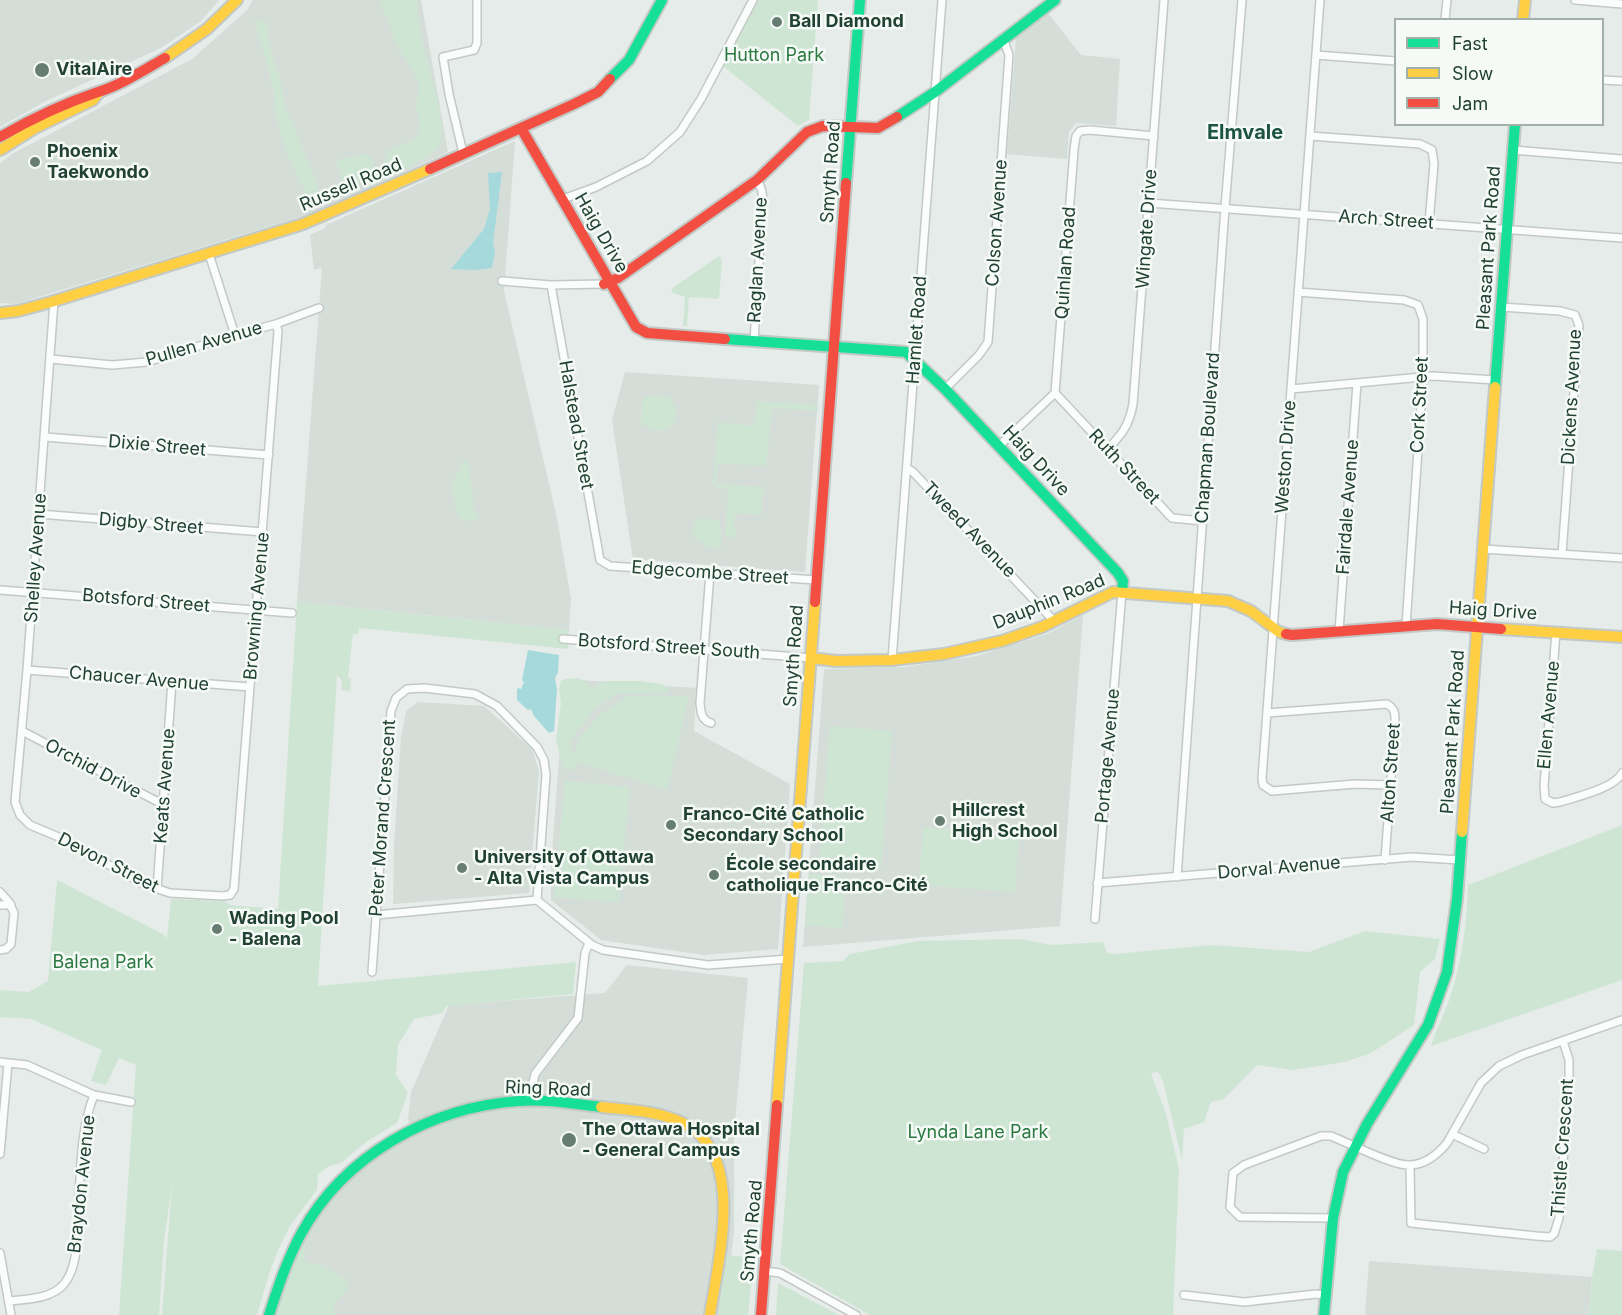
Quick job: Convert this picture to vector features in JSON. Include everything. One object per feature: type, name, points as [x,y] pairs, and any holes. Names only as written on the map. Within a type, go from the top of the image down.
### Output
[{"type":"street","points":[[0,137],[38,116],[89,94],[99,92],[183,49],[225,15],[237,0]]},
{"type":"street","points":[[463,153],[448,94],[443,57],[474,50],[477,43],[477,0]]},
{"type":"street","name":"Russell Road","points":[[0,312],[18,311],[54,301],[303,224],[386,189],[598,92],[629,60],[662,0]]},
{"type":"street","points":[[563,199],[596,187],[647,161],[680,132],[701,99],[753,0]]},
{"type":"street","name":"Smyth Road","points":[[761,1315],[860,0]]},
{"type":"street","name":"Hamlet Road","points":[[892,660],[916,360],[926,183],[942,0]]},
{"type":"street","points":[[502,281],[551,285],[607,283],[757,180],[807,132],[824,126],[878,128],[935,92],[1055,0]]},
{"type":"street","name":"Wingate Drive","points":[[1107,450],[1124,432],[1131,418],[1133,404],[1164,0]]},
{"type":"street","name":"Chapman Boulevard","points":[[1177,877],[1242,0]]},
{"type":"street","name":"Weston Drive","points":[[1320,0],[1262,778],[1266,789],[1272,791],[1355,784],[1390,784]]},
{"type":"street","points":[[1445,18],[1447,0]]},
{"type":"street","points":[[1523,18],[1525,0]]},
{"type":"street","points":[[1575,0],[1622,4]]},
{"type":"street","name":"Colson Avenue","points":[[945,389],[979,355],[988,342],[1009,55],[1004,41]]},
{"type":"street","points":[[1316,55],[1394,61]]},
{"type":"street","points":[[1604,80],[1622,81]]},
{"type":"street","points":[[0,150],[35,128],[93,100],[99,92]]},
{"type":"street","name":"Pleasant Park Road","points":[[1324,1315],[1333,1218],[1343,1172],[1381,1101],[1415,1049],[1430,1020],[1447,972],[1457,899],[1515,126]]},
{"type":"street","name":"Haig Drive","points":[[521,128],[563,199],[607,283],[636,327],[647,333],[906,352],[945,389],[1122,578],[1122,592],[1238,603],[1279,632],[1292,635],[1437,624],[1622,637]]},
{"type":"street","name":"Quinlan Road","points":[[1055,393],[1076,136],[1080,131],[1090,130],[1154,136]]},
{"type":"street","points":[[1310,136],[1420,144],[1432,150],[1434,164],[1429,223]]},
{"type":"street","points":[[1513,150],[1622,159]]},
{"type":"street","name":"Raglan Avenue","points":[[754,341],[763,198],[757,180]]},
{"type":"street","name":"Arch Street","points":[[1149,203],[1622,238]]},
{"type":"street","points":[[209,254],[234,335]]},
{"type":"street","name":"Halstead Street","points":[[551,285],[600,560],[604,564]]},
{"type":"street","name":"Cork Street","points":[[1298,292],[1404,300],[1418,305],[1423,319],[1423,376],[1406,626]]},
{"type":"street","name":"Shelley Avenue","points":[[20,815],[15,802],[54,301]]},
{"type":"street","name":"Dickens Avenue","points":[[1501,307],[1560,311],[1575,315],[1579,325],[1562,554]]},
{"type":"street","name":"Pullen Avenue","points":[[51,359],[111,365],[133,364],[276,324],[319,308]]},
{"type":"street","name":"Browning Avenue","points":[[234,889],[278,331],[276,324]]},
{"type":"street","points":[[1291,389],[1423,376],[1496,380]]},
{"type":"street","name":"Fairdale Avenue","points":[[1339,631],[1357,383]]},
{"type":"street","points":[[999,446],[1055,393]]},
{"type":"street","name":"Ruth Street","points":[[1055,393],[1172,518],[1202,521]]},
{"type":"street","name":"Dixie Street","points":[[45,437],[268,455]]},
{"type":"street","name":"Tweed Avenue","points":[[907,468],[1054,621]]},
{"type":"street","name":"Digby Street","points":[[39,514],[263,532]]},
{"type":"street","points":[[1483,549],[1622,558]]},
{"type":"street","name":"Edgecombe Street","points":[[604,564],[816,580]]},
{"type":"street","points":[[710,573],[701,710],[702,717],[706,722],[711,723]]},
{"type":"street","name":"Botsford Street","points":[[0,590],[292,613]]},
{"type":"street","name":"Dauphin Road","points":[[811,658],[836,661],[892,660],[944,654],[1002,641],[1054,621],[1108,593],[1122,592]]},
{"type":"street","name":"Portage Avenue","points":[[1095,919],[1122,592]]},
{"type":"street","name":"Ellen Avenue","points":[[1556,632],[1544,786],[1545,799],[1553,803],[1560,802],[1607,786],[1619,779],[1622,773]]},
{"type":"street","name":"Botsford Street South","points":[[563,639],[811,658]]},
{"type":"street","name":"Chaucer Avenue","points":[[27,670],[250,687]]},
{"type":"street","name":"Keats Avenue","points":[[157,889],[172,682]]},
{"type":"street","name":"Peter Morand Crescent","points":[[372,972],[391,711],[396,698],[402,692],[413,688],[475,694],[497,706],[537,747],[544,760],[546,775],[537,900]]},
{"type":"street","name":"Alton Street","points":[[1267,713],[1387,704],[1395,711],[1385,860]]},
{"type":"street","name":"Orchid Drive","points":[[22,732],[164,805]]},
{"type":"street","name":"Devon Street","points":[[20,815],[30,825],[61,838],[143,884],[157,889],[170,893],[223,896],[230,894],[234,889]]},
{"type":"street","name":"Dorval Avenue","points":[[1097,883],[1412,857],[1460,860]]},
{"type":"street","points":[[0,892],[11,905],[14,913],[12,939],[9,947],[0,950]]},
{"type":"street","points":[[376,915],[537,900],[589,943],[603,951],[697,965],[789,959]]},
{"type":"street","points":[[0,905],[11,905]]},
{"type":"street","points":[[529,1101],[535,1074],[578,1018],[585,953],[589,943]]},
{"type":"street","points":[[1333,1218],[1240,1217],[1230,1207],[1233,1173],[1244,1165],[1321,1136],[1331,1136],[1397,1163],[1410,1166],[1424,1162],[1440,1151],[1481,1083],[1499,1066],[1522,1054],[1622,1020]]},
{"type":"street","name":"Thistle Crescent","points":[[1410,1166],[1411,1223],[1536,1236],[1550,1237],[1554,1234],[1559,1218],[1569,1078],[1569,1060],[1563,1041]]},
{"type":"street","points":[[0,1154],[4,1063],[27,1065],[94,1095],[131,1102]]},
{"type":"street","name":"Braydon Avenue","points":[[9,1301],[51,1294],[65,1284],[69,1276],[73,1266],[77,1237],[85,1129],[94,1095]]},
{"type":"street","name":"Ring Road","points":[[269,1315],[280,1274],[300,1234],[326,1197],[363,1161],[405,1133],[441,1117],[492,1104],[529,1101],[625,1109],[669,1116],[689,1125],[705,1138],[718,1161],[724,1192],[710,1315]]},
{"type":"street","points":[[1452,1134],[1484,1149]]},
{"type":"street","points":[[0,1253],[11,1315]]},
{"type":"street","points":[[765,1271],[780,1273],[856,1315]]},
{"type":"street","points":[[1184,1295],[1244,1302],[1325,1295]]},
{"type":"shaded area","points":[[0,0],[219,0],[201,21],[161,48],[44,102],[0,127]]},
{"type":"shaded area","points":[[253,0],[421,0],[448,152],[317,212],[16,304],[0,303],[0,163],[12,154],[192,59],[247,10]]},
{"type":"shaded area","points":[[1048,13],[1081,55],[1120,59],[1116,126],[1076,123],[1069,132],[1067,159],[1007,154],[1016,38]]},
{"type":"shaded area","points":[[515,141],[504,291],[557,518],[571,599],[569,630],[297,602],[322,268],[314,270],[310,235],[325,228],[326,225]]},
{"type":"shaded area","points":[[625,372],[819,385],[805,572],[633,559],[612,420]]},
{"type":"shaded area","name":"Hillcrest High School","points":[[1083,615],[1060,926],[803,947],[824,669],[905,667],[977,656],[1047,634]]},
{"type":"shaded area","name":"Franco-Cité Catholic Secondary School","points":[[565,679],[696,688],[694,731],[790,784],[778,949],[704,955],[601,940],[551,900],[551,865]]},
{"type":"shaded area","points":[[418,702],[484,706],[532,749],[539,771],[529,893],[393,904],[394,844],[401,737],[406,711]]},
{"type":"shaded area","name":"The Ottawa Hospital - General Campus","points":[[627,965],[748,978],[734,1133],[734,1232],[724,1315],[274,1315],[303,1238],[331,1198],[365,1165],[413,1135],[408,1119],[411,1092],[449,1005],[605,993]]},
{"type":"shaded area","points":[[1369,1261],[1592,1277],[1589,1315],[1365,1315]]},
{"type":"green space","points":[[379,0],[417,0],[424,51],[442,124],[442,136],[437,148],[413,164],[400,169],[383,167],[389,150],[413,140],[418,133],[420,124],[416,106],[419,89],[417,80],[394,39]]},
{"type":"green space","name":"Hutton Park","points":[[757,0],[818,0],[809,120],[798,126],[723,66]]},
{"type":"green space","points":[[255,21],[267,23],[269,46],[280,79],[285,106],[318,185],[315,203],[312,206],[304,205],[305,191],[282,138],[275,110],[273,86]]},
{"type":"green space","points":[[367,154],[373,160],[373,173],[360,182],[343,184],[340,181],[341,171],[336,163],[338,160]]},
{"type":"green space","points":[[719,256],[722,261],[719,299],[689,297],[687,326],[683,326],[685,297],[673,293],[671,289]]},
{"type":"green space","points":[[646,396],[669,397],[676,412],[675,420],[669,428],[661,431],[641,424],[642,400]]},
{"type":"green space","points":[[757,401],[818,405],[818,411],[772,408],[766,466],[717,463],[716,484],[765,487],[761,515],[735,513],[736,537],[725,537],[728,489],[716,487],[713,484],[718,422],[754,426]]},
{"type":"green space","points":[[465,460],[469,465],[474,509],[478,514],[477,518],[469,521],[459,518],[451,487]]},
{"type":"green space","points":[[701,518],[720,521],[721,547],[709,548],[694,538],[692,529],[695,521]]},
{"type":"green space","name":"Balena Park","points":[[297,602],[569,630],[568,649],[359,628],[358,634],[353,634],[348,677],[351,679],[350,691],[341,690],[342,681],[337,675],[318,986],[576,962],[573,994],[446,1006],[443,1013],[414,1019],[398,1045],[396,1075],[408,1093],[397,1123],[365,1143],[341,1163],[329,1166],[318,1174],[317,1190],[290,1226],[278,1250],[257,1315],[162,1315],[172,1185],[164,1241],[159,1315],[119,1315],[136,1065],[119,1058],[106,1085],[91,1081],[102,1050],[31,1019],[0,1017],[0,990],[29,992],[48,981],[57,880],[167,938],[171,899],[224,901],[230,905],[278,909]]},
{"type":"green space","points":[[579,678],[592,688],[604,681],[640,681],[662,684],[669,689],[667,693],[617,694],[595,708],[569,743],[574,756],[580,738],[598,716],[628,696],[689,696],[667,790],[578,762],[575,769],[567,771],[563,766],[556,740],[561,702],[559,690],[561,681]]},
{"type":"green space","points":[[830,726],[892,731],[881,868],[819,863]]},
{"type":"green space","points":[[565,781],[630,787],[619,902],[554,897]]},
{"type":"green space","points":[[1622,825],[1622,980],[1431,1046],[1458,970],[1465,928],[1468,885]]},
{"type":"green space","points":[[923,827],[1019,834],[1015,892],[919,885]]},
{"type":"green space","points":[[809,874],[846,877],[842,928],[805,925]]},
{"type":"green space","name":"Lynda Lane Park","points":[[1365,931],[1440,939],[1435,959],[1420,972],[1414,1025],[1371,1053],[1345,1062],[1293,1070],[1257,1065],[1224,1099],[1211,1102],[1204,1122],[1184,1129],[1182,1160],[1163,1081],[1158,1072],[1151,1073],[1166,1114],[1179,1169],[1173,1315],[870,1315],[780,1264],[804,963],[843,961],[850,954],[918,941],[1021,939],[1051,945],[1103,942],[1107,953],[1115,954],[1211,945],[1309,952]]},
{"type":"green space","points":[[302,1245],[305,1245],[304,1259],[308,1263],[321,1264],[345,1279],[349,1288],[334,1304],[335,1315],[274,1315],[290,1266]]},
{"type":"green space","points":[[1597,1249],[1622,1251],[1622,1315],[1589,1315]]},
{"type":"green space","points":[[726,1255],[745,1257],[753,1266],[748,1315],[718,1315]]},
{"type":"green space","points":[[778,1283],[839,1315],[776,1315]]},
{"type":"water","points":[[502,172],[492,268],[451,269],[484,229],[490,209],[488,173]]},
{"type":"water","points":[[528,650],[559,655],[558,672],[555,678],[557,690],[554,731],[549,733],[531,709],[528,710],[517,700],[517,688],[521,689],[524,682],[522,680]]},
{"type":"traffic: fast","points":[[610,79],[629,60],[662,0]]},
{"type":"traffic: fast","points":[[846,183],[860,0]]},
{"type":"traffic: fast","points":[[897,117],[935,92],[1055,0]]},
{"type":"traffic: fast","points":[[1495,387],[1515,126]]},
{"type":"traffic: fast","points":[[725,339],[906,352],[945,389],[1118,573],[1123,581],[1122,592]]},
{"type":"traffic: fast","points":[[1324,1315],[1333,1218],[1343,1172],[1367,1124],[1428,1025],[1447,972],[1457,899],[1462,832]]},
{"type":"traffic: fast","points":[[269,1315],[291,1254],[319,1206],[341,1181],[393,1140],[454,1113],[486,1105],[540,1101],[601,1107]]},
{"type":"traffic: slow","points":[[165,58],[207,29],[237,0]]},
{"type":"traffic: slow","points":[[1523,18],[1525,0]]},
{"type":"traffic: slow","points":[[0,150],[35,128],[93,100],[99,92]]},
{"type":"traffic: slow","points":[[0,313],[18,311],[51,302],[303,224],[430,169]]},
{"type":"traffic: slow","points":[[1462,832],[1495,387]]},
{"type":"traffic: slow","points":[[811,658],[836,661],[892,660],[944,654],[1002,641],[1042,627],[1113,592],[1228,601],[1251,611],[1279,632],[1286,634]]},
{"type":"traffic: slow","points":[[777,1105],[815,602]]},
{"type":"traffic: slow","points":[[1501,629],[1622,637]]},
{"type":"traffic: slow","points":[[601,1107],[653,1113],[683,1123],[703,1138],[715,1158],[722,1183],[724,1210],[710,1315]]},
{"type":"traffic: jam","points":[[0,137],[72,101],[124,81],[165,58]]},
{"type":"traffic: jam","points":[[430,169],[574,104],[598,92],[610,79]]},
{"type":"traffic: jam","points":[[604,284],[618,278],[757,180],[807,132],[823,126],[878,128],[897,117]]},
{"type":"traffic: jam","points":[[521,128],[636,327],[647,333],[725,339]]},
{"type":"traffic: jam","points":[[815,602],[846,183]]},
{"type":"traffic: jam","points":[[1286,634],[1437,624],[1501,629]]},
{"type":"traffic: jam","points":[[761,1315],[777,1105]]},
{"type":"place","name":"Ball Diamond","points":[[777,22]]},
{"type":"place","name":"VitalAire","points":[[42,70]]},
{"type":"place","name":"Phoenix Taekwondo","points":[[35,162]]},
{"type":"place","name":"Hillcrest High School","points":[[940,821]]},
{"type":"place","name":"Franco-Cité Catholic Secondary School","points":[[671,825]]},
{"type":"place","name":"University of Ottawa - Alta Vista Campus","points":[[462,868]]},
{"type":"place","name":"École secondaire catholique Franco-Cité","points":[[714,875]]},
{"type":"place","name":"Wading Pool - Balena","points":[[217,929]]},
{"type":"place","name":"The Ottawa Hospital - General Campus","points":[[569,1140]]},
{"type":"district","name":"Elmvale","points":[[1245,133]]}]
